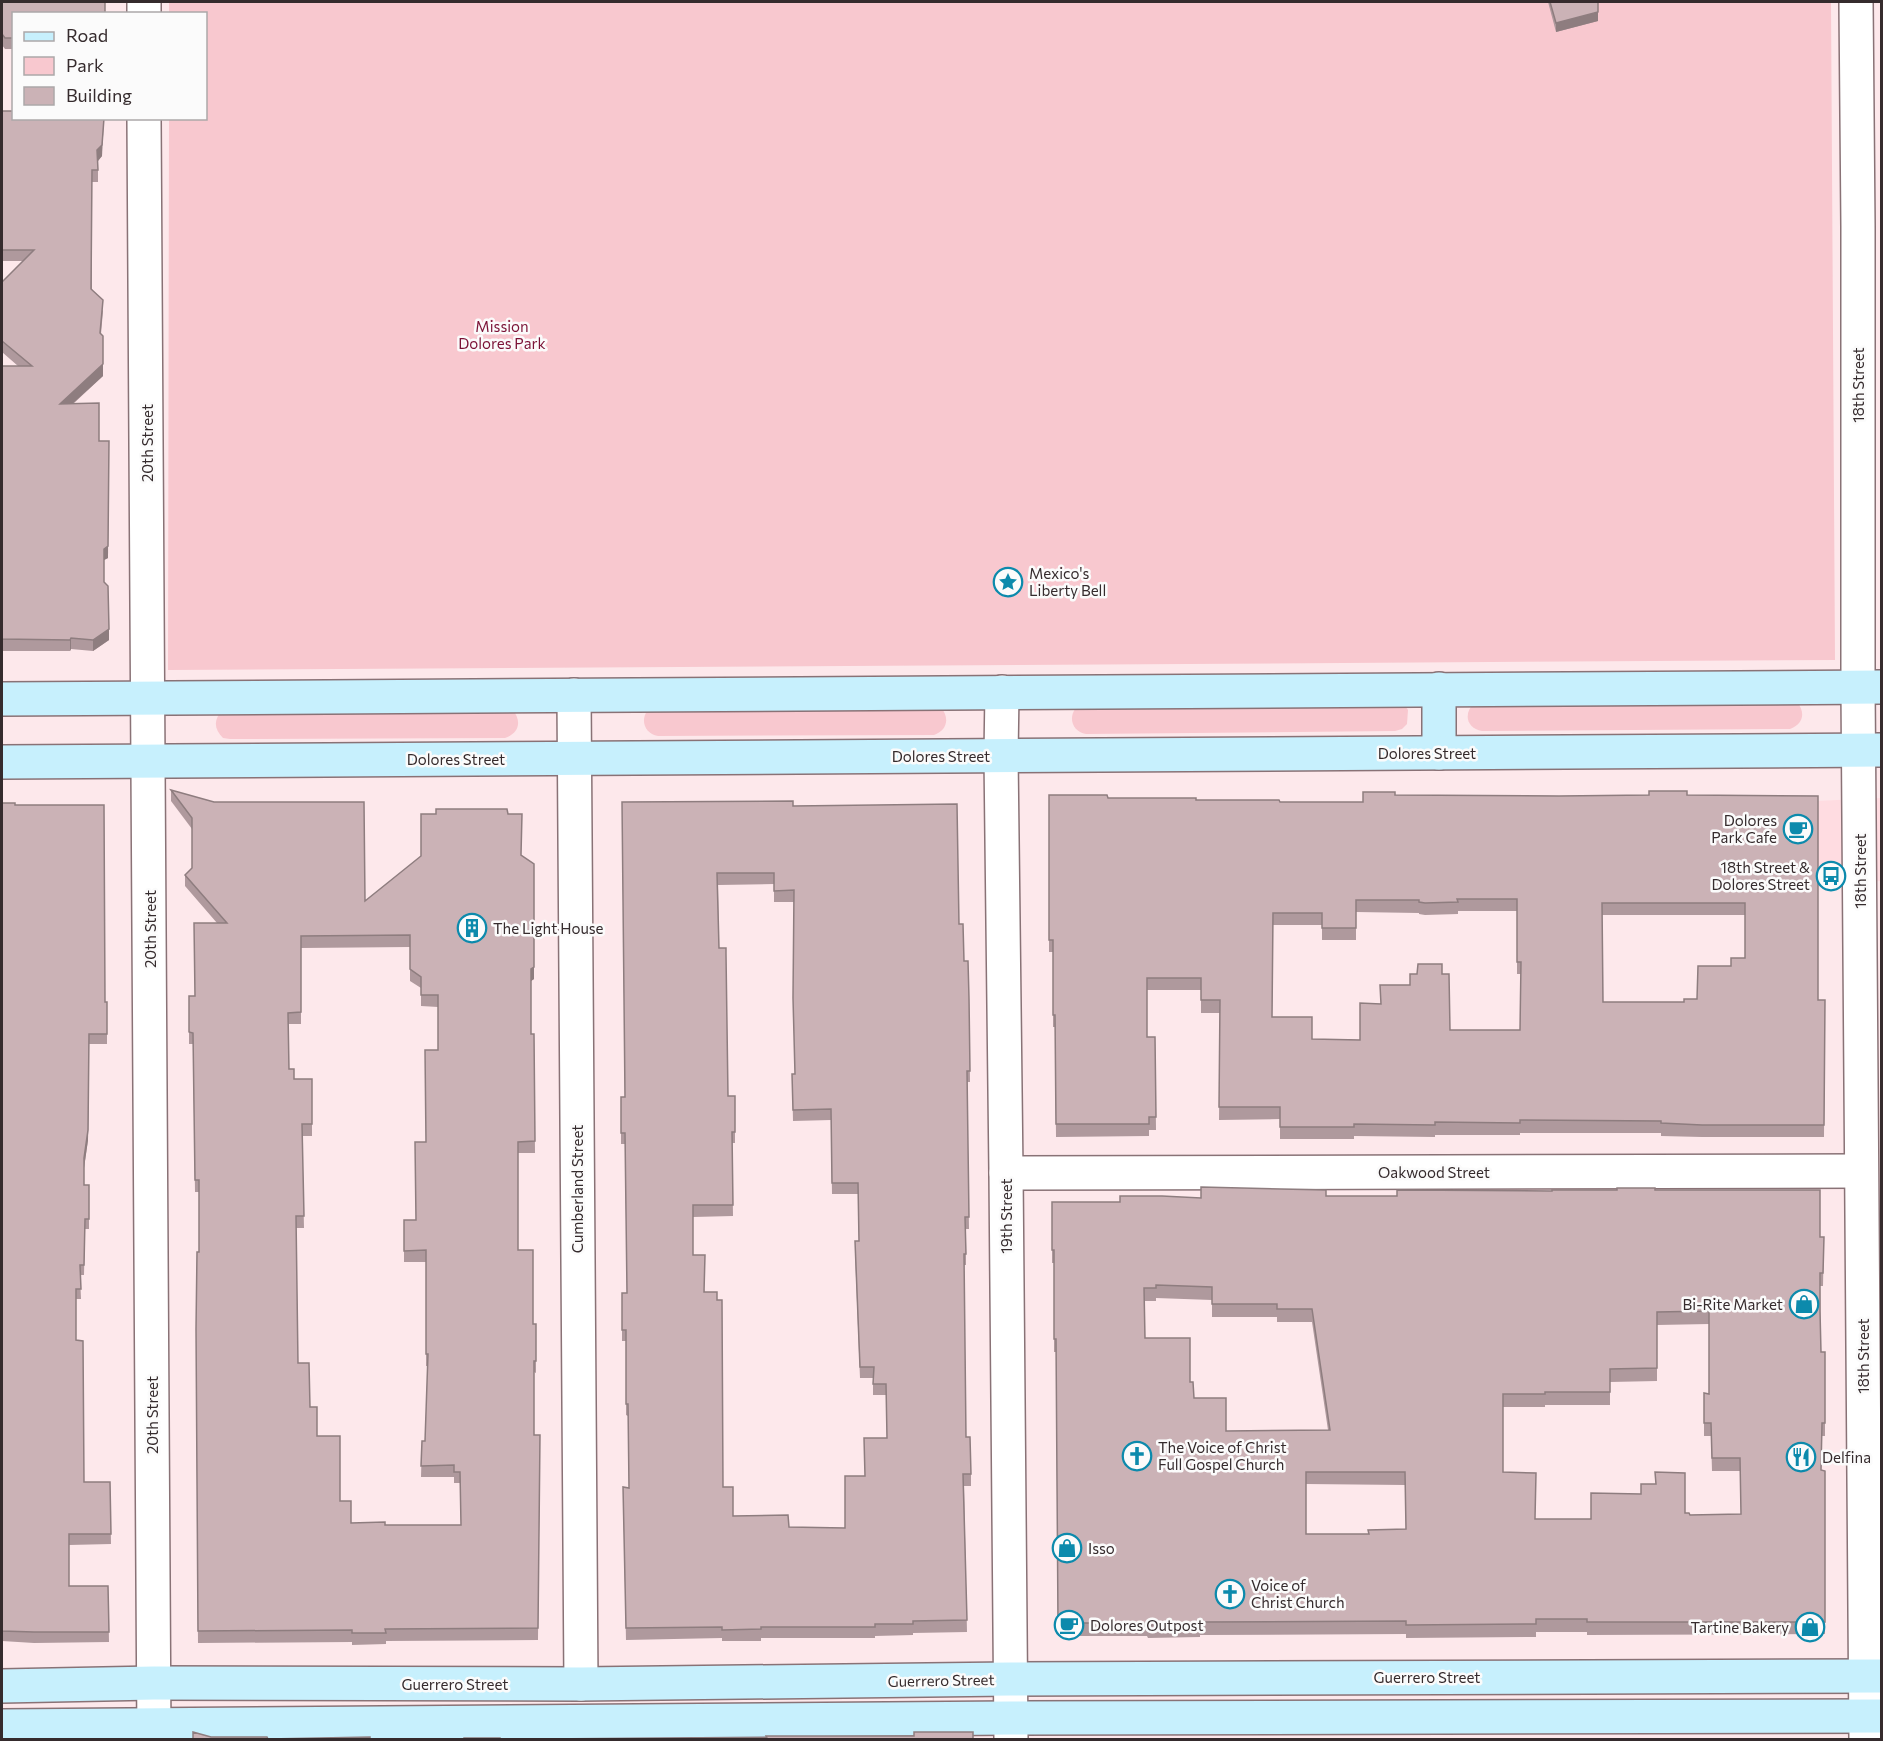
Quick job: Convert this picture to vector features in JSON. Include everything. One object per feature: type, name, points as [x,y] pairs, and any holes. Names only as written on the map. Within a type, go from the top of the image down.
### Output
[{"type":"main road","points":[[2,699],[1870,687]]},
{"type":"main road","points":[[1439,689],[1439,753]]},
{"type":"main road","name":"Dolores Street","points":[[2,762],[1870,750]]},
{"type":"main road","name":"Guerrero Street","points":[[2,1686],[154,1683],[581,1684],[1010,1679],[1873,1676]]},
{"type":"main road","points":[[2,1726],[154,1731],[1871,1724]]},
{"type":"street","name":"18th Street","points":[[1856,2],[1858,249],[1870,687],[1862,1171],[1873,1676],[1871,1724]]},
{"type":"street","name":"20th Street","points":[[144,120],[154,1731]]},
{"type":"street","name":"19th Street","points":[[1002,692],[1010,1729]]},
{"type":"street","name":"Cumberland Street","points":[[574,695],[581,1684]]},
{"type":"street","name":"Oakwood Street","points":[[1006,1173],[1862,1171]]},
{"type":"shaded area","points":[[1881,798],[1881,881],[1773,886],[1771,803]]},
{"type":"green space","name":"Mission Dolores Park","points":[[169,2],[1831,2],[1835,660],[168,670],[169,120],[207,120],[207,12],[169,12]]},
{"type":"green space","points":[[1475,702],[1797,702],[1802,710],[1802,718],[1790,729],[1482,731],[1472,727],[1468,720],[1469,711]]},
{"type":"green space","points":[[1403,703],[1408,710],[1407,724],[1395,731],[1086,734],[1077,730],[1072,722],[1073,713],[1079,705]]},
{"type":"green space","points":[[651,707],[941,707],[946,716],[946,724],[934,735],[658,736],[649,732],[644,724],[645,715]]},
{"type":"green space","points":[[223,710],[513,710],[518,719],[518,727],[505,738],[230,739],[223,738],[216,728],[216,720]]},
{"type":"building","points":[[2,2],[105,2],[105,12],[12,12],[12,38],[5,38],[2,34]]},
{"type":"building","points":[[1550,2],[1598,2],[1598,12],[1556,23]]},
{"type":"building","points":[[2,111],[12,111],[12,120],[104,120],[102,145],[97,150],[98,170],[92,170],[91,289],[103,300],[100,333],[103,336],[103,364],[60,404],[99,403],[99,441],[109,441],[108,546],[104,549],[104,582],[108,586],[109,629],[93,640],[2,639],[2,366],[32,366],[2,341],[2,282],[34,250],[2,250]]},
{"type":"building","points":[[171,790],[214,802],[364,802],[365,901],[421,856],[421,814],[436,814],[436,809],[507,809],[508,814],[522,814],[521,855],[534,864],[534,967],[531,969],[531,1034],[534,1034],[535,1141],[518,1142],[518,1250],[533,1250],[533,1324],[536,1324],[534,1435],[540,1435],[538,1628],[385,1629],[386,1633],[352,1633],[352,1630],[198,1631],[196,1329],[199,1180],[195,1180],[193,1033],[189,1032],[189,996],[195,996],[194,923],[227,923],[185,875],[192,868],[192,818]],"holes":[[[410,935],[410,969],[421,977],[421,995],[438,995],[438,1050],[425,1050],[426,1142],[415,1142],[416,1220],[404,1220],[404,1251],[426,1250],[426,1354],[428,1354],[425,1441],[422,1441],[421,1466],[454,1465],[454,1472],[460,1472],[461,1525],[351,1523],[351,1501],[340,1501],[340,1436],[317,1436],[317,1407],[310,1407],[309,1363],[298,1363],[296,1216],[304,1216],[302,1124],[312,1124],[312,1079],[294,1079],[294,1069],[289,1069],[288,1013],[301,1012],[301,936]]]},
{"type":"building","points":[[1649,791],[1687,791],[1687,795],[1818,796],[1818,1000],[1825,1000],[1824,1125],[1702,1125],[1661,1123],[1661,1121],[1520,1120],[1520,1123],[1435,1122],[1435,1125],[1354,1124],[1354,1127],[1280,1127],[1280,1107],[1219,1107],[1220,1000],[1201,1000],[1201,978],[1147,978],[1147,1037],[1155,1037],[1156,1117],[1149,1117],[1149,1124],[1056,1124],[1053,940],[1049,940],[1049,795],[1196,798],[1196,800],[1279,800],[1280,802],[1363,802],[1363,792],[1395,792],[1395,795],[1649,795]],"holes":[[[1457,899],[1517,899],[1517,962],[1521,962],[1520,1030],[1450,1030],[1449,974],[1442,974],[1442,964],[1418,964],[1417,974],[1410,974],[1410,985],[1380,985],[1381,1004],[1360,1003],[1360,1040],[1312,1039],[1312,1017],[1272,1017],[1273,913],[1322,913],[1322,928],[1356,928],[1356,900],[1419,900],[1425,903],[1458,902]],[[1602,903],[1745,903],[1745,958],[1731,958],[1731,966],[1698,966],[1697,999],[1684,999],[1684,1002],[1603,1002]]]},
{"type":"building","points":[[793,801],[793,806],[957,804],[959,924],[963,924],[964,961],[968,961],[970,1071],[967,1071],[969,1217],[965,1217],[966,1254],[964,1254],[966,1437],[970,1437],[971,1474],[963,1474],[967,1620],[913,1621],[913,1624],[875,1624],[875,1627],[761,1627],[761,1629],[722,1630],[722,1627],[626,1628],[623,1487],[629,1488],[626,1330],[622,1330],[622,1293],[627,1293],[625,1133],[621,1133],[621,1097],[625,1097],[622,802]],"holes":[[[717,873],[774,873],[774,891],[794,890],[795,1074],[792,1074],[793,1110],[831,1109],[832,1183],[858,1183],[859,1241],[855,1241],[860,1367],[874,1367],[873,1384],[886,1384],[887,1438],[864,1438],[865,1476],[845,1476],[845,1528],[789,1527],[788,1515],[733,1516],[733,1487],[723,1487],[722,1300],[717,1300],[717,1292],[704,1292],[705,1255],[693,1255],[693,1205],[733,1205],[732,1132],[735,1132],[735,1096],[728,1096],[726,948],[719,948]]]},
{"type":"building","points":[[2,803],[104,805],[107,1034],[89,1034],[88,1130],[84,1158],[84,1185],[89,1185],[89,1219],[85,1219],[84,1265],[80,1265],[81,1289],[76,1289],[76,1340],[83,1341],[84,1482],[110,1482],[111,1534],[69,1534],[69,1586],[108,1586],[109,1632],[2,1631]]},
{"type":"building","points":[[1201,1187],[1326,1190],[1326,1196],[1397,1196],[1397,1190],[1552,1191],[1655,1188],[1655,1190],[1820,1190],[1820,1237],[1824,1237],[1823,1273],[1820,1273],[1820,1311],[1821,1352],[1825,1352],[1825,1423],[1822,1423],[1821,1470],[1825,1471],[1825,1622],[1587,1622],[1587,1619],[1536,1619],[1536,1624],[1406,1625],[1406,1621],[1200,1622],[1200,1624],[1148,1625],[1147,1623],[1058,1623],[1056,1339],[1054,1339],[1052,1202],[1120,1202],[1120,1196],[1201,1198]],"holes":[[[1156,1285],[1212,1287],[1212,1304],[1277,1304],[1277,1309],[1312,1309],[1330,1430],[1226,1431],[1226,1398],[1194,1398],[1193,1382],[1190,1382],[1190,1338],[1145,1338],[1144,1288],[1156,1288]],[[1709,1311],[1709,1394],[1704,1393],[1704,1423],[1711,1423],[1712,1458],[1740,1458],[1741,1514],[1690,1515],[1685,1513],[1685,1473],[1655,1472],[1656,1484],[1641,1484],[1641,1494],[1591,1493],[1591,1519],[1535,1519],[1536,1473],[1503,1472],[1503,1394],[1610,1392],[1610,1369],[1657,1368],[1657,1312]],[[1306,1472],[1405,1472],[1406,1529],[1368,1530],[1369,1534],[1306,1534]]]},
{"type":"building","points":[[193,1732],[211,1737],[267,1737],[268,1739],[370,1737],[370,1740],[193,1740]]},
{"type":"building","points":[[914,1732],[973,1732],[973,1740],[694,1740],[693,1738],[914,1736]]},
{"type":"building","points":[[464,1738],[500,1738],[500,1740],[464,1740]]},
{"type":"building","points":[[1709,1739],[1822,1739],[1822,1740]]},
{"type":"place","name":"Mexico's Liberty Bell","points":[[1008,582]]},
{"type":"place","name":"Dolores Park Cafe","points":[[1798,829]]},
{"type":"place","name":"18th Street & Dolores Street","points":[[1831,876]]},
{"type":"place","name":"The Light House","points":[[472,928]]},
{"type":"place","name":"Bi-Rite Market","points":[[1804,1304]]},
{"type":"place","name":"The Voice of Christ Full Gospel Church","points":[[1137,1456]]},
{"type":"place","name":"Delfina","points":[[1801,1457]]},
{"type":"place","name":"Isso","points":[[1067,1548]]},
{"type":"place","name":"Voice of Christ Church","points":[[1230,1594]]},
{"type":"place","name":"Dolores Outpost","points":[[1069,1625]]},
{"type":"place","name":"Tartine Bakery","points":[[1810,1627]]}]
